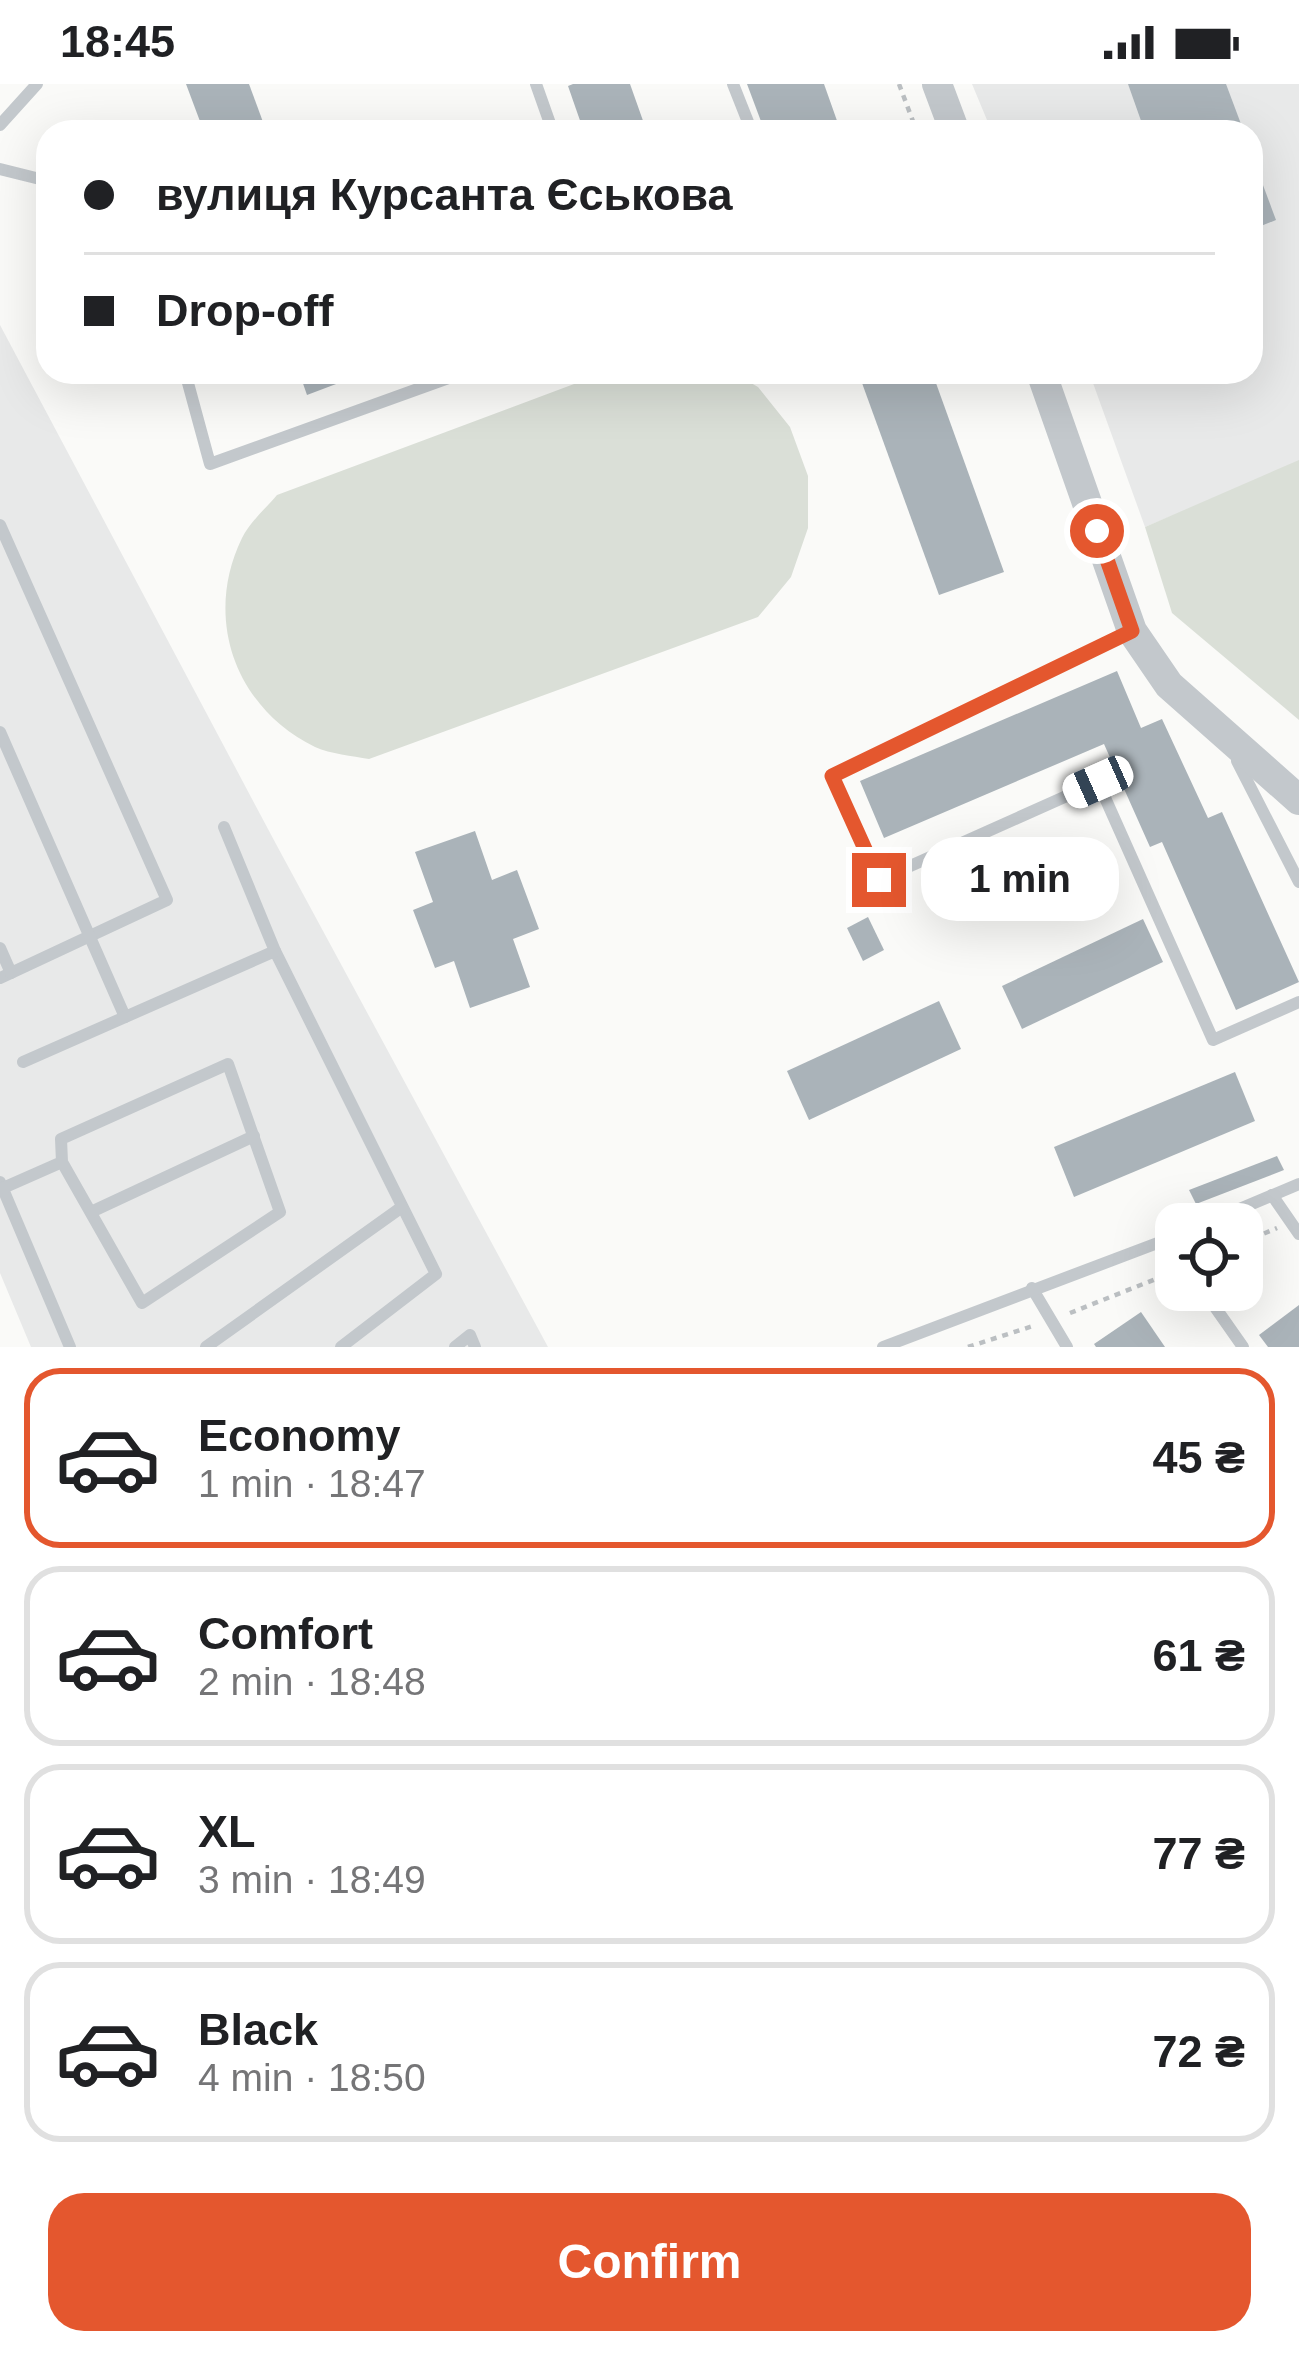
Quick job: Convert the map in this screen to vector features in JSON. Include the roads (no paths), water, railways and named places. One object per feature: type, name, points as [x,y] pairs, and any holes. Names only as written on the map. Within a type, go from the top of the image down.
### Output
[{"type":"street","points":[[938,84],[951,120]]},
{"type":"street","points":[[1045,384],[1132,631],[1169,685],[1220,735],[1299,800]]},
{"type":"lane","points":[[0,125],[37,84]]},
{"type":"lane","points":[[536,84],[549,120]]},
{"type":"lane","points":[[733,84],[747,120]]},
{"type":"lane","points":[[0,169],[36,179]]},
{"type":"lane","points":[[187,384],[210,464],[432,384]]},
{"type":"lane","points":[[0,525],[166,900],[6,976],[0,948]]},
{"type":"lane","points":[[1132,631],[832,776],[879,880],[1098,782],[1213,1040],[1299,1003]]},
{"type":"lane","points":[[0,732],[125,1017]]},
{"type":"lane","points":[[1220,735],[1253,786],[1299,882]]},
{"type":"lane","points":[[224,826],[274,951],[436,1274],[341,1347]]},
{"type":"lane","points":[[23,1062],[274,951]]},
{"type":"lane","points":[[228,1064],[254,1136],[280,1212],[142,1303],[62,1162],[61,1139],[228,1064]]},
{"type":"lane","points":[[91,1212],[254,1136]]},
{"type":"lane","points":[[62,1162],[1,1184],[70,1347]]},
{"type":"lane","points":[[1253,1203],[1299,1184]]},
{"type":"lane","points":[[1272,1195],[1295,1228]]},
{"type":"lane","points":[[206,1347],[402,1207]]},
{"type":"lane","points":[[883,1347],[1032,1288],[1155,1249]]},
{"type":"lane","points":[[1032,1288],[1067,1347]]},
{"type":"lane","points":[[1218,1311],[1243,1347]]},
{"type":"lane","points":[[455,1347],[470,1335],[475,1347]]}]
